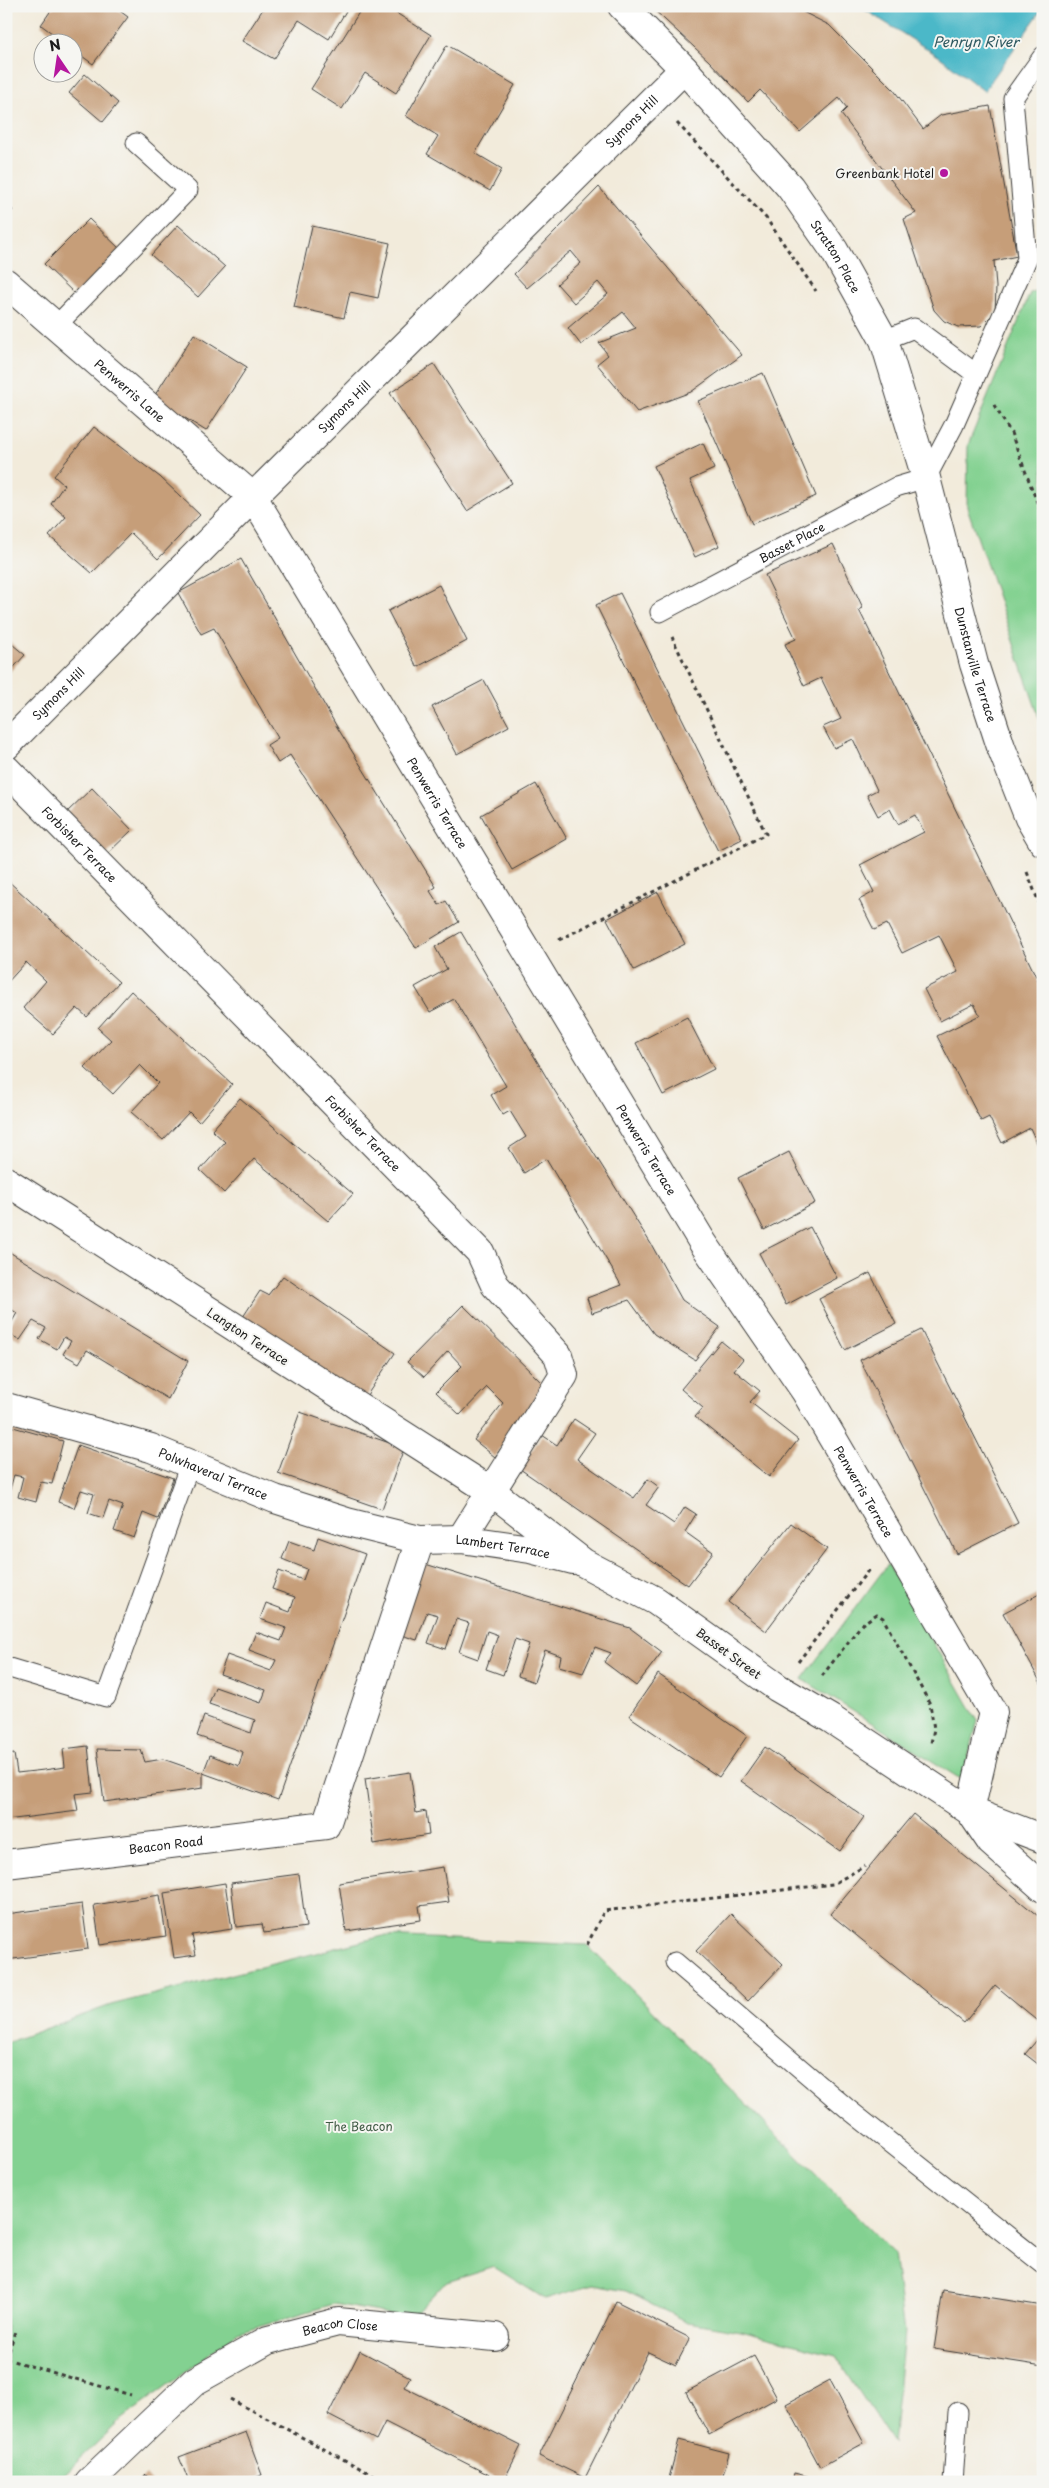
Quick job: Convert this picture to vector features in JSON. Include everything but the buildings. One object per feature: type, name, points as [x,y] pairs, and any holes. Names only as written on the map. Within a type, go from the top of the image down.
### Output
[{"type":"street","name":"Stratton Place","points":[[622,6],[684,69],[790,187],[834,250],[884,340],[926,478]]},
{"type":"street","name":"Symons Hill","points":[[6,746],[253,497],[684,69]]},
{"type":"street","name":"Penwerris Lane","points":[[6,283],[253,497]]},
{"type":"street","name":"Dunstanville Terrace","points":[[926,478],[974,664],[1001,747],[1036,820],[1043,842]]},
{"type":"street","name":"Penwerris Terrace","points":[[253,497],[703,1242],[805,1391],[993,1712],[970,1811]]},
{"type":"street","name":"Forbisher Terrace","points":[[6,769],[480,1252],[495,1286],[558,1355],[564,1375],[461,1539]]},
{"type":"street","name":"Langton Terrace","points":[[6,1181],[491,1491]]},
{"type":"street","name":"Polwhaveral Terrace","points":[[6,1407],[151,1448],[275,1499],[347,1522],[420,1540]]},
{"type":"street","name":"Basset Street","points":[[491,1491],[584,1563],[656,1601],[778,1688],[831,1720],[970,1811]]},
{"type":"street","name":"Lambert Terrace","points":[[420,1540],[461,1539],[530,1549],[584,1563]]},
{"type":"street","name":"Beacon Road","points":[[6,1864],[326,1825],[420,1540]]},
{"type":"street","points":[[970,1811],[1043,1839]]},
{"type":"street","points":[[970,1811],[991,1842],[1043,1888]]},
{"type":"street","name":"Beacon Close","points":[[195,2381],[268,2340],[338,2322],[495,2337]]},
{"type":"street","points":[[89,2482],[195,2381]]},
{"type":"lane","points":[[926,478],[954,425],[1027,260],[1013,98],[1043,56]]},
{"type":"lane","points":[[56,326],[188,190],[136,143]]},
{"type":"lane","points":[[884,340],[914,328],[976,374]]},
{"type":"lane","name":"Basset Place","points":[[660,612],[896,486],[926,478]]},
{"type":"lane","points":[[6,1667],[106,1697],[190,1464]]},
{"type":"lane","points":[[675,1962],[848,2109],[1043,2264]]},
{"type":"lane","points":[[952,2482],[958,2412]]},
{"type":"path","points":[[654,99],[766,218],[822,299]]},
{"type":"path","points":[[976,374],[1010,433],[1043,518]]},
{"type":"path","points":[[529,955],[766,834],[660,612]]},
{"type":"path","points":[[778,1688],[892,1540]]},
{"type":"path","points":[[828,1684],[820,1678],[862,1624],[877,1614],[883,1618],[930,1704],[934,1730],[931,1743],[922,1744]]},
{"type":"path","points":[[587,1945],[604,1911],[833,1884],[865,1866]]},
{"type":"path","points":[[14,2331],[7,2359],[168,2407]]},
{"type":"path","points":[[195,2381],[386,2482]]},
{"type":"green space","points":[[1039,289],[1043,325],[1043,729],[967,507],[968,445],[1030,293]]},
{"type":"green space","points":[[888,1564],[978,1721],[962,1780],[802,1679]]},
{"type":"green space","name":"The Beacon","points":[[383,1936],[587,1945],[894,2253],[904,2332],[893,2443],[835,2355],[741,2331],[687,2322],[626,2291],[592,2285],[545,2299],[494,2267],[444,2283],[411,2318],[334,2304],[238,2332],[120,2421],[56,2482],[6,2482],[6,2043],[111,2005]]},
{"type":"water","name":"Penryn River","points":[[859,6],[1043,6],[1043,8],[984,91],[940,57]]},
{"type":"place","name":"Greenbank Hotel","points":[[944,173]]}]
